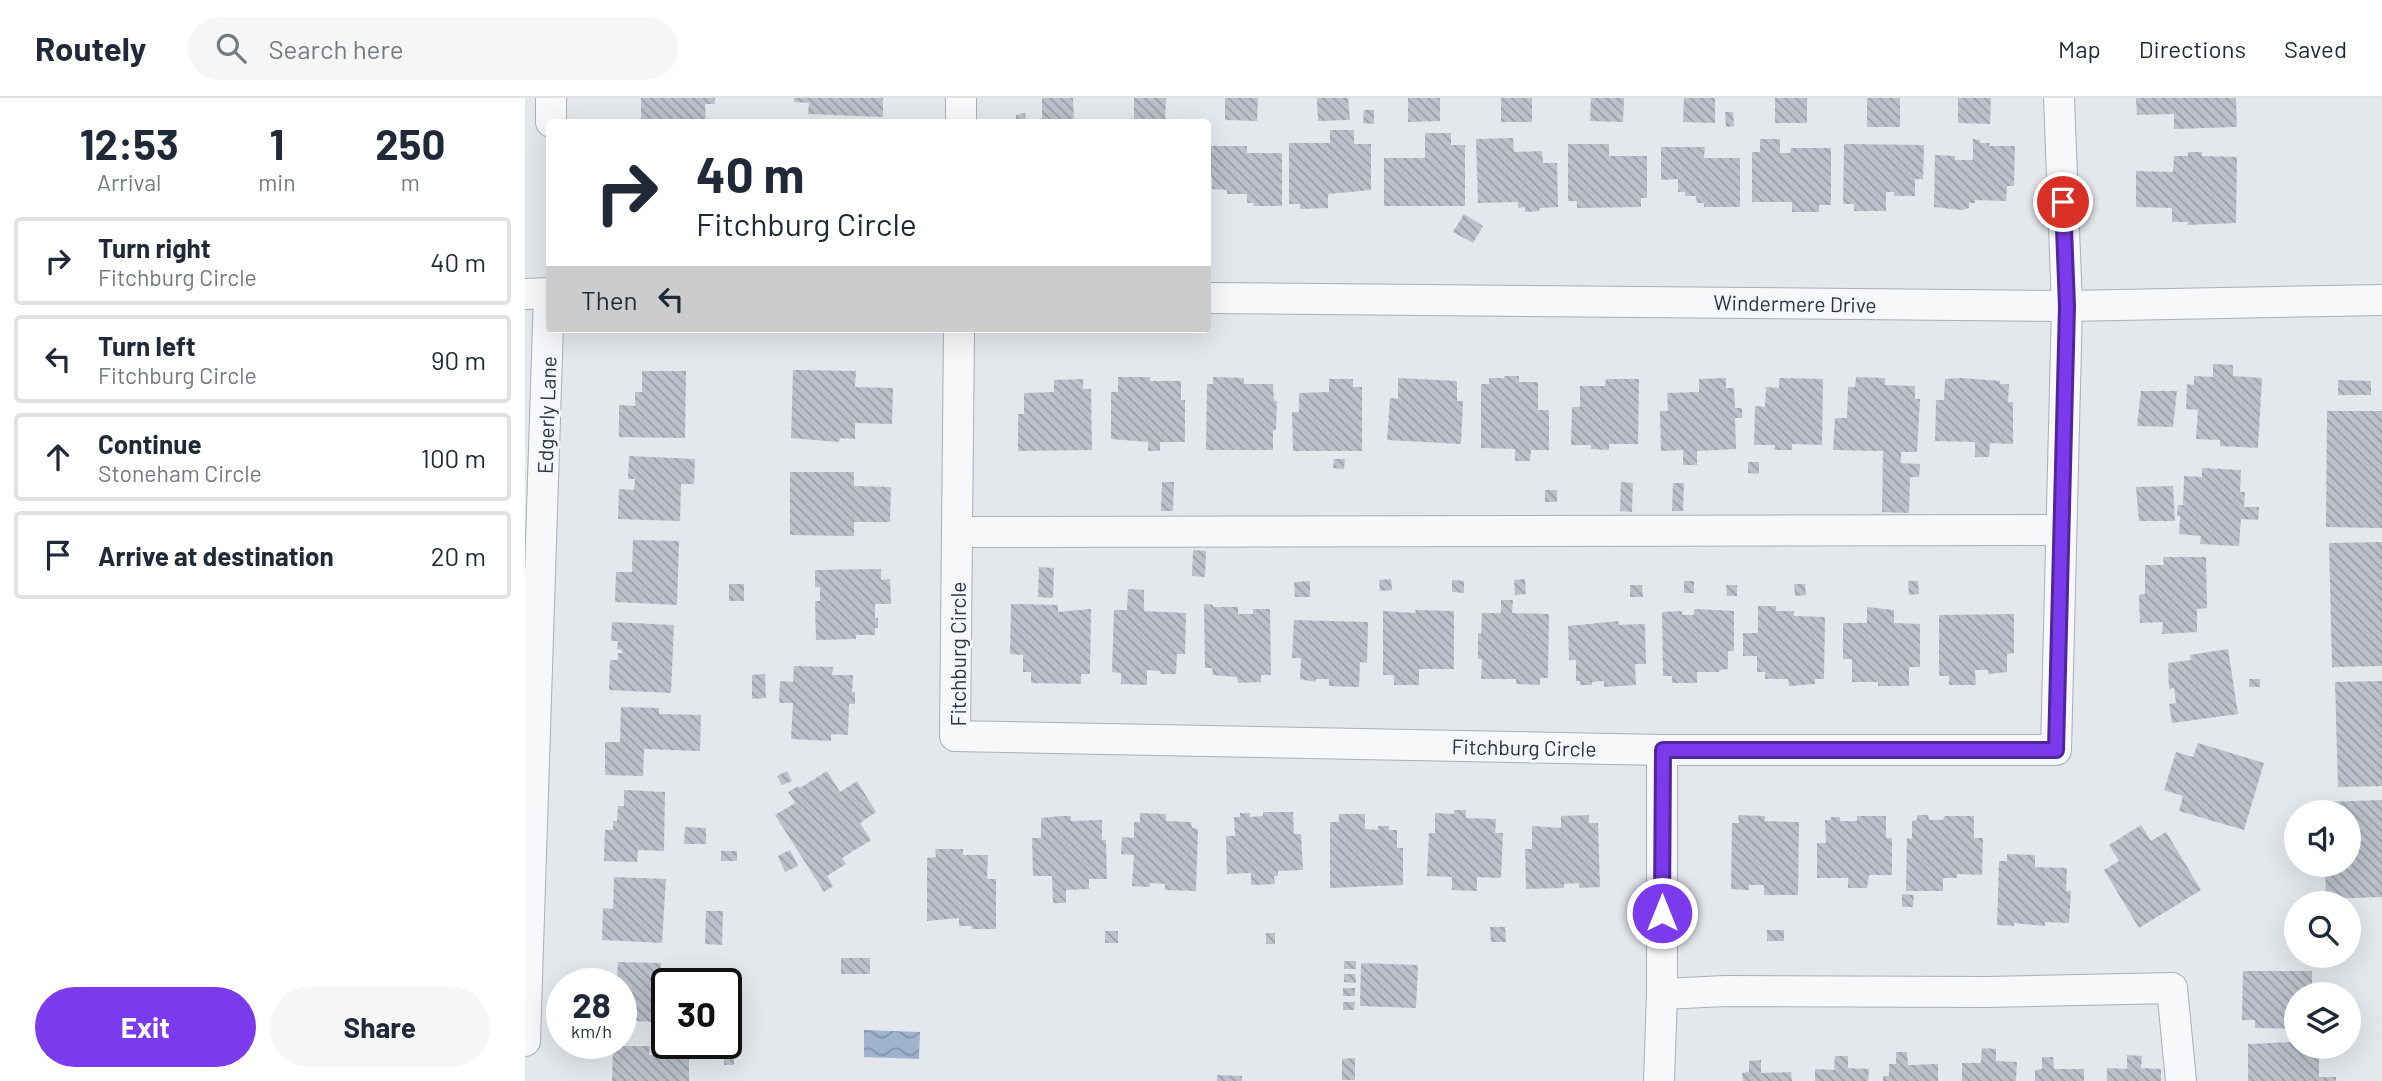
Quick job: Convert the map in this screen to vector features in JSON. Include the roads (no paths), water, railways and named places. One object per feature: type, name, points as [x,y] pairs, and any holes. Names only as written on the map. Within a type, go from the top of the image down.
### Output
[{"type":"street","points":[[551,98],[551,119]]},
{"type":"street","points":[[961,98],[961,119]]},
{"type":"street","name":"Fitchburg Circle","points":[[959,333],[955,736],[1663,750],[2056,750],[2067,306],[2059,98]]},
{"type":"street","points":[[525,295],[546,293]]},
{"type":"street","name":"Windermere Drive","points":[[1211,298],[2067,306],[2382,300]]},
{"type":"street","name":"Edgerly Lane","points":[[525,1041],[530,742],[547,333]]},
{"type":"street","points":[[957,532],[2061,530]]},
{"type":"street","points":[[1659,1081],[1663,750]]},
{"type":"street","points":[[1662,995],[1726,991],[1988,992],[2172,988],[2181,1081]]},
{"type":"water","points":[[864,1030],[920,1032],[919,1059],[864,1057]]}]
